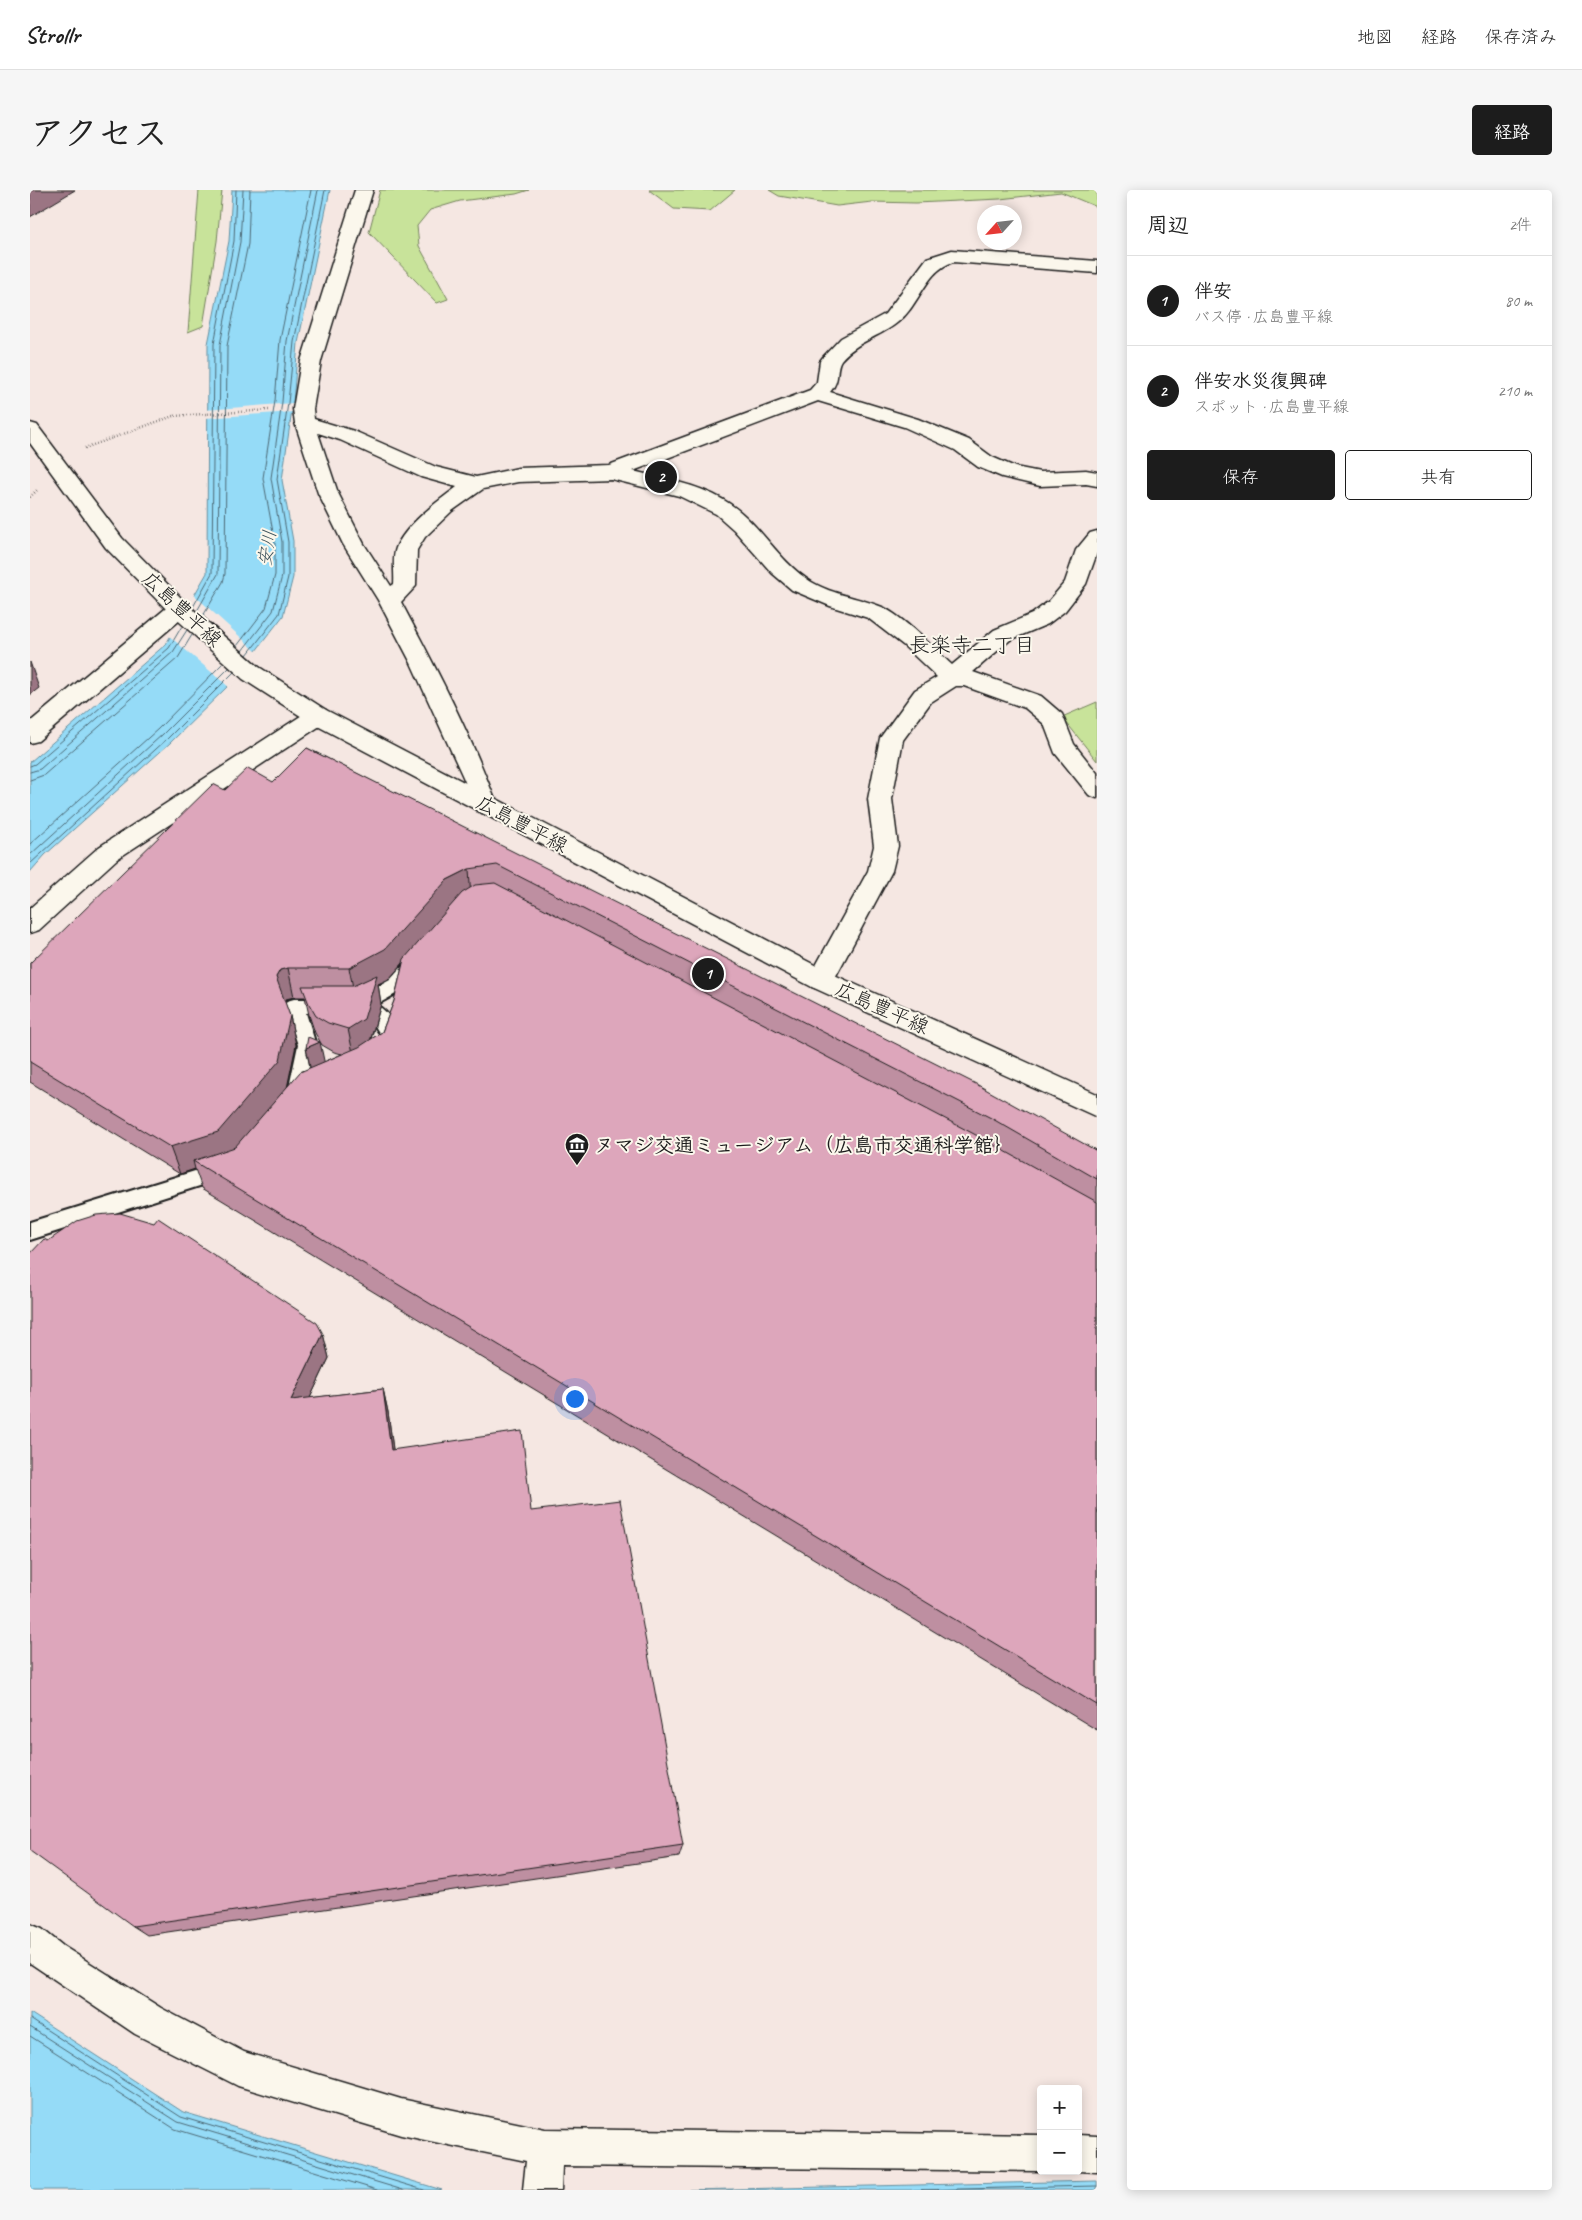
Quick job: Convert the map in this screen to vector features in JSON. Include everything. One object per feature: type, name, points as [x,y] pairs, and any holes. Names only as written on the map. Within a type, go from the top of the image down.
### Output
[{"type":"street","points":[[364,190],[311,361],[303,409],[305,423],[328,493],[354,544],[389,600],[475,777],[485,805]]},
{"type":"street","points":[[611,472],[817,394],[827,383],[830,360],[848,342],[892,318],[934,262],[952,256],[1097,267]]},
{"type":"street","points":[[817,394],[912,423],[962,445],[985,462],[1009,472],[1040,479],[1086,477],[1097,479]]},
{"type":"street","points":[[305,423],[334,430],[414,466],[456,482],[476,484],[518,474],[611,472],[686,491],[723,509],[741,525],[780,568],[800,585],[838,601],[876,613],[911,640],[952,678],[966,678],[1033,702],[1054,720],[1062,747],[1097,789]]},
{"type":"street","name":"広島豊平線","points":[[30,429],[114,543],[179,609],[251,673],[318,716],[821,980],[1097,1106]]},
{"type":"street","points":[[389,600],[405,586],[406,549],[418,532],[445,506],[476,484]]},
{"type":"street","points":[[821,980],[880,871],[886,846],[880,799],[892,738],[923,696],[952,678],[1002,635],[1040,619],[1057,606],[1075,584],[1084,555],[1097,538]]},
{"type":"street","points":[[30,735],[179,609]]},
{"type":"street","points":[[30,923],[108,853],[318,716]]},
{"type":"street","points":[[30,1941],[51,1958],[148,2021],[238,2068],[401,2117],[546,2147],[1037,2153]]},
{"type":"street","points":[[542,2189],[546,2147]]},
{"type":"street","points":[[1082,2153],[1097,2154]]},
{"type":"lane","points":[[358,1006],[397,985],[427,951]]},
{"type":"lane","points":[[300,1094],[307,1045],[294,1006],[358,1006],[376,1013],[384,1037],[397,985]]},
{"type":"lane","points":[[307,1045],[324,1060]]},
{"type":"lane","points":[[30,1230],[235,1167],[240,1160]]},
{"type":"path","points":[[85,448],[173,416],[277,410]]},
{"type":"path","points":[[30,497],[37,489]]},
{"type":"green space","points":[[199,190],[222,190],[217,241],[203,326],[188,332]]},
{"type":"green space","points":[[380,190],[529,190],[516,194],[460,201],[430,210],[417,226],[419,246],[448,299],[437,303],[369,232]]},
{"type":"green space","points":[[649,190],[735,190],[710,211],[674,209]]},
{"type":"green space","points":[[769,190],[1097,190],[1097,207],[1061,192],[1000,199],[916,203],[872,202],[837,206],[779,196]]},
{"type":"green space","points":[[1097,702],[1097,761],[1062,717]]},
{"type":"water","name":"安川","points":[[232,190],[330,190],[298,343],[293,403],[282,480],[293,541],[293,577],[283,616],[231,683],[170,743],[45,855],[30,872],[30,762],[166,644],[207,573],[208,344],[229,241]]},
{"type":"water","points":[[30,2013],[183,2112],[442,2190],[30,2190]]},
{"type":"water","points":[[1097,2181],[1097,2190],[689,2190]]},
{"type":"pier","points":[[293,403],[293,412],[205,418],[205,410]]},
{"type":"pier","points":[[192,593],[258,653],[230,688],[168,635]]},
{"type":"building","points":[[307,748],[976,1084],[1097,1151],[1097,1179],[991,1118],[497,865],[469,869],[447,880],[385,949],[349,968],[288,968],[280,970],[276,977],[290,1016],[280,1060],[218,1132],[170,1147],[30,1062],[30,963],[213,784],[225,790],[248,768],[273,782]]},
{"type":"building","points":[[495,883],[974,1134],[1097,1202],[1097,1705],[193,1161],[235,1147],[300,1072],[359,1047],[382,1032],[394,1001],[404,959],[462,893],[475,885]]},
{"type":"building","points":[[377,975],[364,1019],[348,1029],[328,1023],[316,1016],[302,986],[353,986]]},
{"type":"building","points":[[308,1037],[320,1042],[306,1048]]},
{"type":"building","points":[[120,1213],[154,1223],[158,1218],[317,1323],[323,1334],[291,1400],[383,1389],[391,1450],[522,1431],[531,1511],[620,1500],[683,1845],[133,1926],[30,1851],[30,1254],[44,1239],[48,1241],[77,1221],[96,1215]]},
{"type":"place","name":"伴安水災復興碑","points":[[661,477]]},
{"type":"place","name":"伴安","points":[[708,974]]},
{"type":"place","name":"ヌマジ交通ミュージアム（広島市交通科学館｝","points":[[577,1166]]},
{"type":"district","name":"長楽寺二丁目","points":[[972,645]]}]
